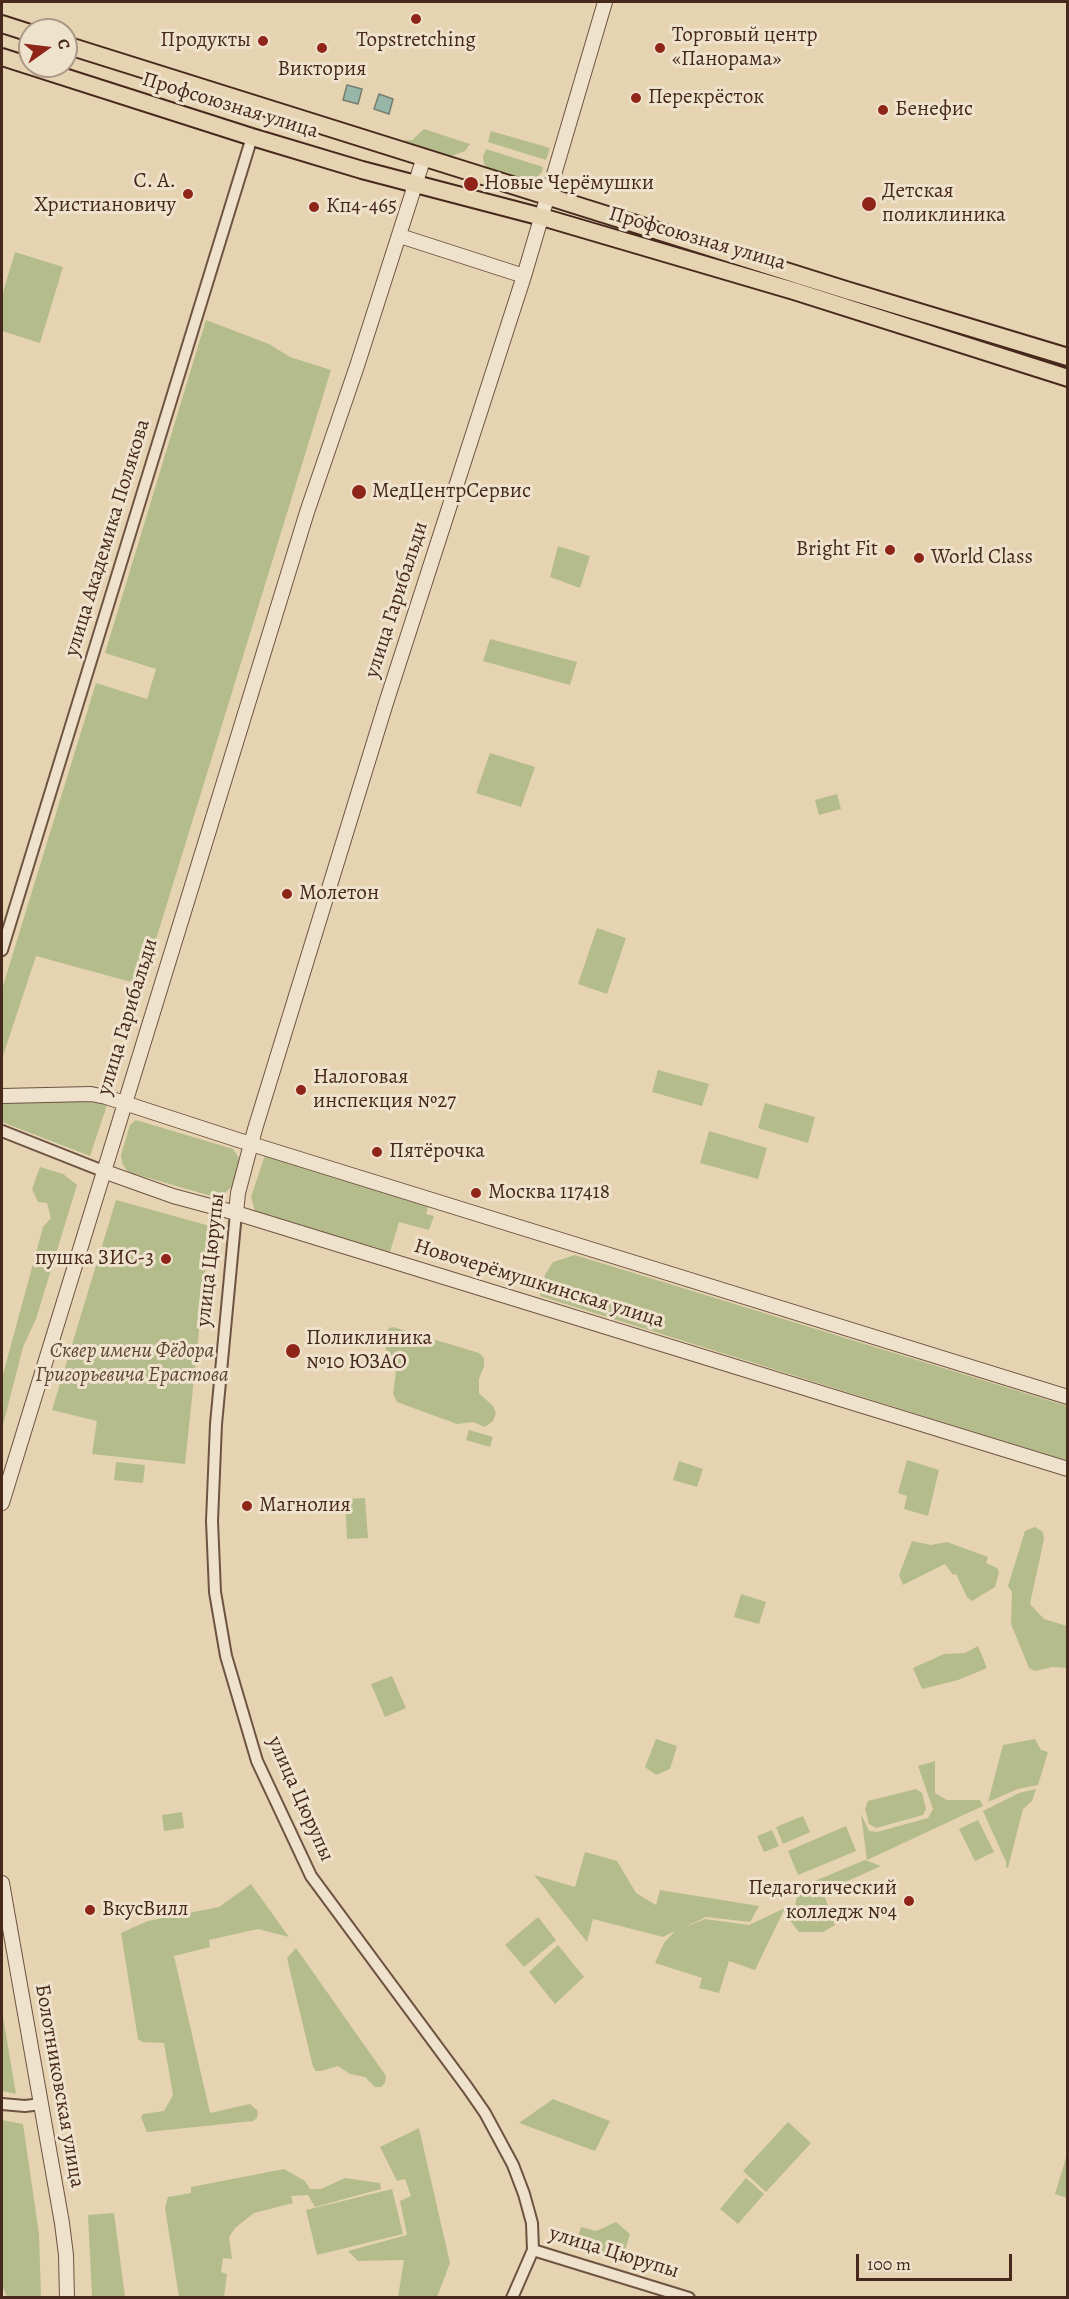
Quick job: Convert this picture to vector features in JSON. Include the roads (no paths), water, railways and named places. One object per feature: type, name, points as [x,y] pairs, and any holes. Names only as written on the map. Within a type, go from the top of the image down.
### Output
[{"type":"main road","points":[[2,24],[18,29]]},
{"type":"main road","name":"Профсоюзная улица","points":[[78,49],[834,287],[1068,357]]},
{"type":"main road","name":"Профсоюзная улица","points":[[2,57],[252,137],[415,184],[542,217],[794,291],[1068,378]]},
{"type":"street","name":"улица Гарибальди","points":[[251,1143],[386,703],[524,276],[605,2]]},
{"type":"street","name":"улица Академика Полякова","points":[[2,950],[252,137]]},
{"type":"street","name":"улица Гарибальди","points":[[103,1171],[307,512],[400,236],[424,157]]},
{"type":"street","points":[[400,236],[524,276]]},
{"type":"street","points":[[2,1096],[90,1094],[124,1103],[1068,1397]]},
{"type":"street","name":"Новочерёмушкинская улица","points":[[2,1131],[174,1196],[236,1213],[1068,1469]]},
{"type":"street","name":"улица Цюрупы","points":[[251,1143],[238,1193],[216,1424],[212,1531],[215,1592],[229,1667],[257,1761],[311,1876],[485,2113],[513,2166],[524,2194],[532,2223],[533,2250],[688,2298]]},
{"type":"street","points":[[2,1503],[103,1171]]},
{"type":"street","name":"Болотниковская улица","points":[[2,1883],[63,2223],[67,2298]]},
{"type":"street","points":[[2,2104],[25,2106],[41,2104]]},
{"type":"street","points":[[512,2298],[533,2250]]},
{"type":"place","name":"Topstretching","points":[[416,19]]},
{"type":"place","name":"Продукты","points":[[263,41]]},
{"type":"place","name":"Виктория","points":[[322,48]]},
{"type":"place","name":"Торговый центр «Панорама»","points":[[660,48]]},
{"type":"place","name":"Перекрёсток","points":[[636,98]]},
{"type":"place","name":"Бенефис","points":[[883,110]]},
{"type":"place","name":"Новые Черёмушки","points":[[471,184]]},
{"type":"place","name":"С. А. Христиановичу","points":[[188,194]]},
{"type":"place","name":"Детская поликлиника","points":[[869,204]]},
{"type":"place","name":"Кп4-465","points":[[314,207]]},
{"type":"place","name":"МедЦентрСервис","points":[[359,492]]},
{"type":"place","name":"Bright Fit","points":[[890,550]]},
{"type":"place","name":"World Class","points":[[919,558]]},
{"type":"place","name":"Молетон","points":[[287,894]]},
{"type":"place","name":"Налоговая инспекция №27","points":[[301,1090]]},
{"type":"place","name":"Пятёрочка","points":[[377,1152]]},
{"type":"place","name":"Москва 117418","points":[[476,1193]]},
{"type":"place","name":"пушка ЗИС-3","points":[[166,1259]]},
{"type":"place","name":"Поликлиника №10 ЮЗАО","points":[[293,1351]]},
{"type":"place","name":"Магнолия","points":[[247,1506]]},
{"type":"place","name":"Педагогический колледж №4","points":[[909,1901]]},
{"type":"place","name":"ВкусВилл","points":[[90,1910]]},
{"type":"park label","name":"Сквер имени Фёдора Григорьевича Ерастова","points":[[132,1364]]}]
